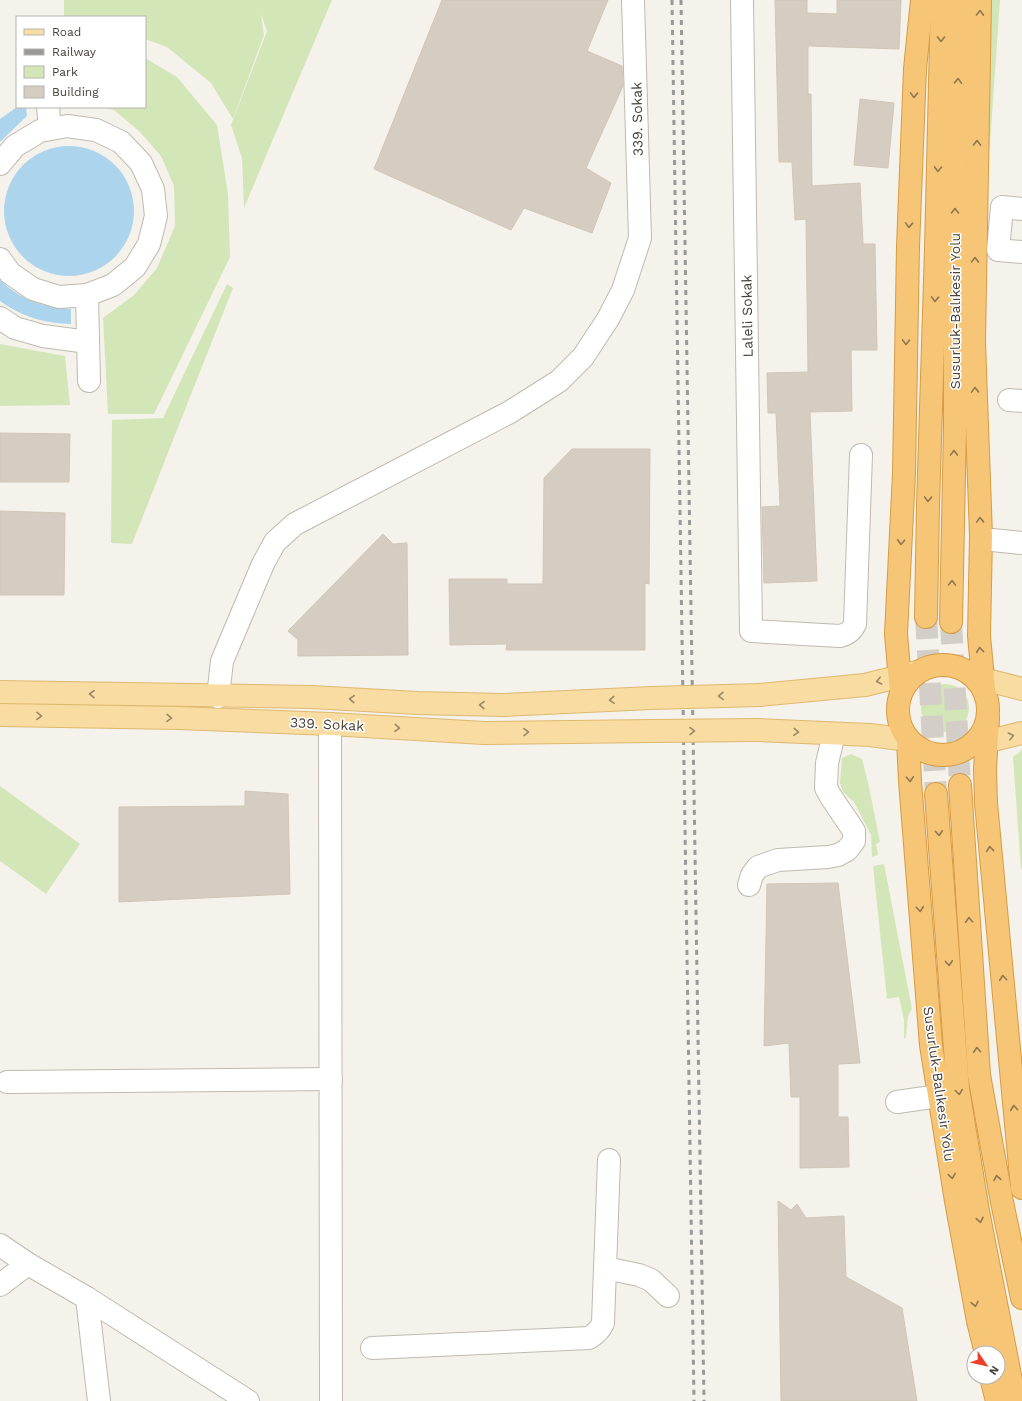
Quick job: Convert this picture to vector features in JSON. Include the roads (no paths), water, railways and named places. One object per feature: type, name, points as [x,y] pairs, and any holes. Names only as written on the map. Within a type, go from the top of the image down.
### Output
[{"type":"highway","points":[[922,0],[915,68],[908,247],[904,473],[896,634],[906,680],[898,704],[898,717],[901,729],[908,740],[919,749],[932,755],[947,756],[961,753],[980,743]]},
{"type":"highway","name":"Susurluk-Balıkesir Yolu","points":[[926,617],[942,0]]},
{"type":"highway","name":"Susurluk-Balıkesir Yolu","points":[[951,622],[955,427],[954,176],[962,0]]},
{"type":"highway","name":"Susurluk-Balıkesir Yolu","points":[[980,0],[974,342],[981,536],[979,636],[980,681]]},
{"type":"highway","points":[[906,680],[931,666],[947,664],[962,668],[980,681],[988,704],[988,719],[980,743],[985,769],[986,803],[1022,1188]]},
{"type":"highway","name":"Susurluk-Balıkesir Yolu","points":[[908,740],[930,1037],[956,1201],[978,1321],[984,1345]]},
{"type":"highway","points":[[960,784],[979,1075],[1002,1202],[1022,1298]]},
{"type":"highway","name":"Susurluk-Balıkesir Yolu","points":[[936,794],[958,1089],[978,1211],[1015,1401]]},
{"type":"highway","points":[[993,1385],[997,1401]]},
{"type":"main road","name":"339. Sokak","points":[[0,692],[218,697],[312,697],[417,703],[503,705],[651,698],[760,695],[906,680]]},
{"type":"main road","points":[[980,681],[1022,689]]},
{"type":"main road","name":"339. Sokak","points":[[0,715],[178,718],[330,724],[484,733],[757,730],[870,735],[908,740]]},
{"type":"main road","points":[[980,743],[1022,733]]},
{"type":"street","name":"339. Sokak","points":[[218,697],[222,661],[262,564],[276,542],[296,524],[510,412],[559,381],[583,357],[608,319],[623,290],[640,238],[633,0]]},
{"type":"street","name":"Laleli Sokak","points":[[742,0],[751,631],[840,636],[845,635],[853,628],[855,624],[861,455]]},
{"type":"street","points":[[48,108],[50,129]]},
{"type":"street","points":[[0,164],[15,146],[40,131],[67,126],[96,130],[121,142],[141,163],[153,189],[156,216],[149,244],[135,267],[113,285],[87,295],[59,297],[33,289],[10,272],[0,259]]},
{"type":"street","points":[[1022,210],[1002,207],[998,250],[1022,252]]},
{"type":"street","points":[[87,295],[89,381]]},
{"type":"street","points":[[0,318],[14,328],[43,336],[88,342]]},
{"type":"street","points":[[992,540],[1022,543]]},
{"type":"street","points":[[330,724],[331,1401]]},
{"type":"street","points":[[749,885],[752,875],[762,864],[778,860],[838,855],[847,850],[854,841],[854,831],[826,788],[827,763],[834,734]]},
{"type":"street","points":[[7,1082],[331,1079]]},
{"type":"street","points":[[897,1102],[939,1096]]},
{"type":"street","points":[[372,1348],[589,1338],[597,1333],[603,1323],[608,1160]]},
{"type":"street","points":[[0,1245],[248,1401]]},
{"type":"street","points":[[0,1285],[28,1264]]},
{"type":"street","points":[[604,1268],[640,1275],[651,1280],[668,1296]]},
{"type":"street","points":[[86,1298],[99,1401]]},
{"type":"water","points":[[16,108],[26,108],[27,116],[0,142],[0,119]]},
{"type":"water","points":[[75,146],[100,153],[115,165],[127,180],[133,198],[133,224],[127,242],[115,257],[100,269],[82,275],[63,276],[38,269],[23,257],[11,242],[5,224],[4,205],[11,180],[23,165],[38,153],[56,147]]},
{"type":"water","points":[[0,280],[24,298],[41,304],[71,309],[71,324],[42,321],[9,307],[0,301]]},
{"type":"tunnel","points":[[926,617],[936,794]]},
{"type":"tunnel","points":[[951,622],[960,785]]},
{"type":"railway","points":[[672,0],[694,1401]]},
{"type":"railway","points":[[681,0],[704,1401]]}]
